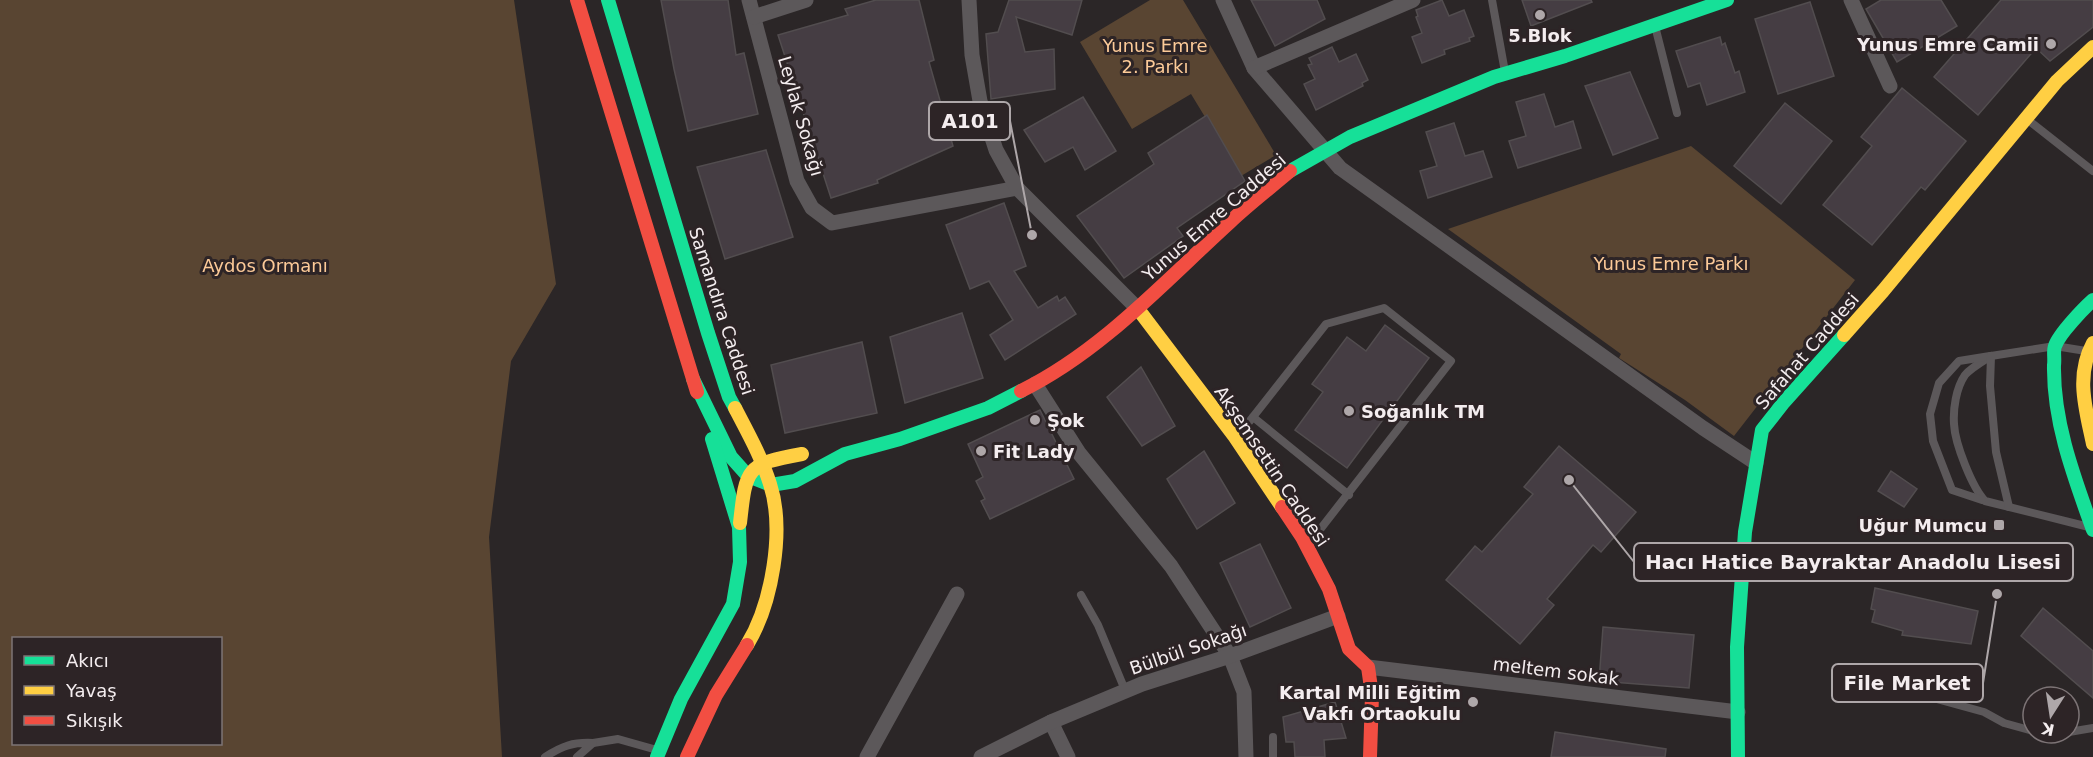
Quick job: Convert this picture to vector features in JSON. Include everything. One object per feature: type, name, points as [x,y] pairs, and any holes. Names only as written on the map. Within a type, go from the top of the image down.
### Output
[{"type":"street","points":[[577,0],[739,526]]},
{"type":"street","name":"Samandıra Caddesi","points":[[608,0],[708,333],[729,397],[752,440],[771,485],[777,525],[772,576],[766,604],[753,635],[716,695],[687,757]]},
{"type":"street","name":"Leylak Sokağı","points":[[750,0],[796,181],[812,208],[832,223],[1017,188]]},
{"type":"street","points":[[754,17],[806,0]]},
{"type":"street","points":[[969,0],[972,56],[980,101],[996,150],[1017,188],[1137,309]]},
{"type":"street","points":[[1223,0],[1254,68],[1340,168],[1703,428],[1756,463]]},
{"type":"street","points":[[1254,68],[1413,0]]},
{"type":"street","name":"Yunus Emre Caddesi","points":[[845,454],[900,439],[988,408],[1052,376],[1137,309],[1231,221],[1290,171],[1350,137],[1505,73],[1565,56],[1727,0]]},
{"type":"street","points":[[1851,0],[1890,86]]},
{"type":"street","name":"Safahat Caddesi","points":[[1738,757],[1737,647],[1746,532],[1762,430],[1784,402],[1886,288],[2058,81],[2093,47]]},
{"type":"street","points":[[2092,528],[2072,472],[2062,433],[2054,381],[2055,346],[2077,315],[2093,300]]},
{"type":"street","name":"Akşemsettin Caddesi","points":[[1137,309],[1235,437],[1307,547],[1329,589],[1349,649],[1368,668]]},
{"type":"street","points":[[2090,347],[2081,378],[2093,444]]},
{"type":"street","points":[[693,379],[731,457],[748,476],[771,485],[795,481],[845,454]]},
{"type":"street","points":[[1035,384],[1079,453],[1171,566],[1230,656],[1244,692],[1246,757]]},
{"type":"street","points":[[752,440],[802,454]]},
{"type":"street","points":[[658,754],[681,699],[733,604],[740,562],[739,526],[748,476],[772,461],[802,454],[845,454]]},
{"type":"street","points":[[777,525],[784,501],[795,481]]},
{"type":"street","points":[[867,757],[957,594]]},
{"type":"street","name":"Bülbül Sokağı","points":[[981,757],[1051,722],[1125,690],[1230,656],[1338,616]]},
{"type":"street","points":[[1368,668],[1372,695],[1370,757]]},
{"type":"street","name":"meltem sokak","points":[[1368,668],[1738,712]]},
{"type":"street","points":[[1051,722],[1068,757]]},
{"type":"lane","points":[[1492,0],[1505,73]]},
{"type":"lane","points":[[1655,25],[1677,113]]},
{"type":"lane","points":[[2027,119],[2093,171]]},
{"type":"lane","points":[[1235,437],[1326,324],[1384,308],[1451,361],[1307,547]]},
{"type":"lane","points":[[2090,347],[2055,346],[1959,361],[1939,383],[1930,414],[1934,441],[1952,490],[1985,501],[2092,528]]},
{"type":"lane","points":[[1985,501],[1977,492],[1968,474],[1954,426],[1956,397],[1966,374],[1991,356]]},
{"type":"lane","points":[[1991,356],[1990,386],[1996,452],[2009,507]]},
{"type":"lane","points":[[1253,417],[1349,495]]},
{"type":"lane","points":[[1081,595],[1098,625],[1125,690]]},
{"type":"lane","points":[[1904,692],[1984,712],[2004,723],[2021,727]]},
{"type":"lane","points":[[1273,737],[1273,757]]},
{"type":"lane","points":[[545,757],[558,749],[578,742],[618,739],[658,754]]},
{"type":"lane","points":[[577,757],[593,742]]},
{"type":"green space","name":"Aydos Ormanı","points":[[0,0],[514,0],[556,284],[511,361],[489,537],[502,757],[0,757]]},
{"type":"green space","name":"Yunus Emre 2. Parkı","points":[[1150,0],[1183,0],[1276,155],[1241,176],[1191,94],[1132,129],[1080,42]]},
{"type":"green space","name":"Yunus Emre Parkı","points":[[1691,146],[1855,280],[1734,436],[1685,400],[1619,358],[1621,354],[1448,229]]},
{"type":"building","points":[[661,0],[728,0],[736,55],[744,53],[758,114],[688,131]]},
{"type":"building","points":[[876,0],[919,0],[934,60],[929,62],[953,146],[877,180],[878,183],[831,198],[778,35],[848,15],[845,9]]},
{"type":"building","points":[[1009,0],[1082,0],[1072,35],[1016,17],[1025,52],[1054,49],[1055,89],[991,99],[986,34],[998,32]]},
{"type":"building","points":[[1251,0],[1317,0],[1325,19],[1275,46]]},
{"type":"building","points":[[1442,0],[1449,16],[1464,10],[1474,36],[1469,38],[1470,41],[1444,50],[1445,54],[1422,63],[1412,37],[1422,33],[1416,10]]},
{"type":"building","name":"5.Blok","points":[[1522,0],[1591,0],[1592,2],[1531,26]]},
{"type":"building","points":[[1881,0],[1941,0],[1957,26],[1897,62],[1866,9]]},
{"type":"building","points":[[2001,0],[2093,0],[2093,27],[2050,61],[2036,48],[1978,115],[1934,77]]},
{"type":"building","points":[[1810,2],[1834,76],[1778,94],[1755,19]]},
{"type":"building","points":[[1720,37],[1722,45],[1725,43],[1735,73],[1739,71],[1745,92],[1707,105],[1700,83],[1688,87],[1676,51]]},
{"type":"building","points":[[1332,47],[1339,62],[1356,54],[1368,80],[1362,83],[1363,86],[1316,110],[1304,84],[1315,79],[1308,65],[1312,64],[1309,58]]},
{"type":"building","points":[[1630,72],[1658,138],[1613,155],[1585,86]]},
{"type":"building","points":[[1902,88],[1966,141],[1925,190],[1921,187],[1872,245],[1823,205],[1872,146],[1861,137]]},
{"type":"building","points":[[1544,94],[1555,127],[1573,121],[1581,148],[1518,168],[1509,141],[1526,136],[1516,102]]},
{"type":"building","points":[[1083,97],[1116,151],[1085,170],[1073,147],[1045,162],[1024,130]]},
{"type":"building","points":[[1785,103],[1832,141],[1781,204],[1734,166]]},
{"type":"building","points":[[1207,115],[1245,181],[1177,228],[1183,236],[1124,278],[1077,216],[1154,164],[1148,153]]},
{"type":"building","points":[[1454,123],[1465,156],[1483,151],[1492,177],[1428,198],[1420,171],[1437,166],[1426,132]]},
{"type":"building","points":[[766,150],[793,237],[725,259],[697,167]]},
{"type":"building","points":[[1004,203],[1026,266],[1014,271],[1038,308],[1057,296],[1059,301],[1065,297],[1076,314],[1005,360],[990,335],[1013,320],[989,281],[970,289],[946,225]]},
{"type":"building","points":[[962,313],[983,378],[905,403],[890,337]]},
{"type":"building","name":"Soğanlık TM","points":[[1385,325],[1429,358],[1347,468],[1295,430],[1323,392],[1312,384],[1347,337],[1366,351]]},
{"type":"building","points":[[862,342],[877,413],[785,433],[771,365]]},
{"type":"building","points":[[1141,367],[1175,426],[1142,446],[1107,397]]},
{"type":"building","points":[[1040,410],[1074,479],[990,519],[981,501],[985,499],[976,481],[983,477],[968,444]]},
{"type":"building","points":[[1559,446],[1636,512],[1601,552],[1593,545],[1547,599],[1554,605],[1520,644],[1446,580],[1475,546],[1482,552],[1533,494],[1524,487]]},
{"type":"building","points":[[1204,451],[1235,503],[1197,529],[1167,479]]},
{"type":"building","points":[[1891,471],[1917,489],[1904,507],[1878,491]]},
{"type":"building","points":[[1260,544],[1291,608],[1250,627],[1220,563]]},
{"type":"building","points":[[1875,588],[1978,611],[1971,644],[1902,635],[1903,631],[1872,622],[1875,610],[1871,609]]},
{"type":"building","points":[[2043,608],[2093,651],[2093,698],[2081,688],[2081,685],[2078,685],[2021,636]]},
{"type":"building","points":[[1603,627],[1694,635],[1689,688],[1599,681]]},
{"type":"building","points":[[1335,702],[1346,738],[1324,740],[1325,757],[1295,757],[1294,742],[1286,742],[1283,717]]},
{"type":"building","points":[[1555,732],[1666,749],[1665,757],[1551,757]]},
{"type":"traffic: fast","points":[[608,0],[708,333],[729,397],[735,408]]},
{"type":"traffic: fast","points":[[1290,171],[1350,137],[1494,77],[1565,56],[1727,0]]},
{"type":"traffic: fast","points":[[2093,300],[2061,335],[2054,348],[2055,386],[2061,428],[2072,470],[2093,530]]},
{"type":"traffic: fast","points":[[1738,757],[1737,647],[1745,532],[1762,430],[1844,335]]},
{"type":"traffic: fast","points":[[693,379],[731,457],[748,476],[771,485],[795,481],[845,454],[900,439],[988,408],[1021,391]]},
{"type":"traffic: fast","points":[[657,757],[681,699],[733,604],[740,562],[739,527],[712,439]]},
{"type":"traffic: slow","points":[[1844,335],[2057,81],[2093,47]]},
{"type":"traffic: slow","points":[[1138,309],[1235,437],[1282,507]]},
{"type":"traffic: slow","points":[[2093,343],[2084,368],[2083,380],[2085,406],[2093,444]]},
{"type":"traffic: slow","points":[[735,408],[767,474],[774,502],[776,523],[774,566],[769,588],[756,628],[747,645]]},
{"type":"traffic: slow","points":[[740,523],[744,490],[752,472],[770,461],[802,454]]},
{"type":"traffic: jam","points":[[577,0],[697,392]]},
{"type":"traffic: jam","points":[[1021,391],[1051,375],[1105,336],[1237,215],[1290,171]]},
{"type":"traffic: jam","points":[[1282,507],[1302,537],[1329,589],[1349,649],[1368,667],[1372,695],[1370,757]]},
{"type":"traffic: jam","points":[[687,757],[716,695],[747,645]]},
{"type":"place","name":"5.Blok","points":[[1540,15]]},
{"type":"place","name":"Yunus Emre Camii","points":[[2051,44]]},
{"type":"place","name":"A101","points":[[1032,235]]},
{"type":"place","name":"Soğanlık TM","points":[[1349,411]]},
{"type":"place","name":"Şok","points":[[1035,420]]},
{"type":"place","name":"Fit Lady","points":[[981,451]]},
{"type":"place","name":"Hacı Hatice Bayraktar Anadolu Lisesi","points":[[1569,480]]},
{"type":"place","name":"Uğur Mumcu","points":[[1999,525]]},
{"type":"place","name":"File Market","points":[[1997,594]]},
{"type":"place","name":"Kartal Milli Eğitim Vakfı Ortaokulu","points":[[1473,702]]}]
